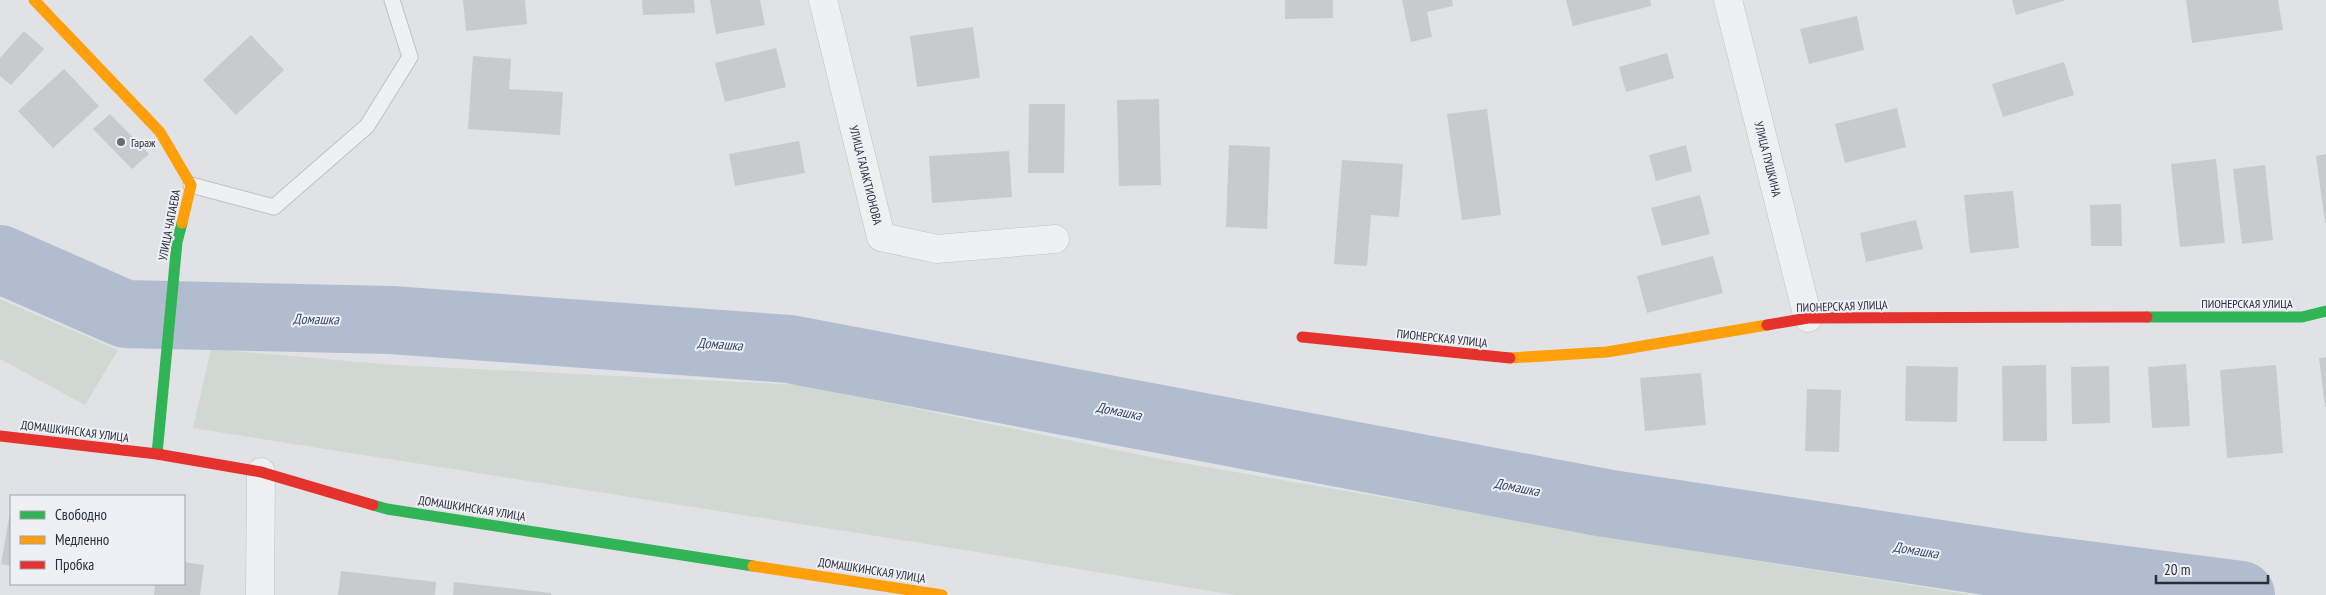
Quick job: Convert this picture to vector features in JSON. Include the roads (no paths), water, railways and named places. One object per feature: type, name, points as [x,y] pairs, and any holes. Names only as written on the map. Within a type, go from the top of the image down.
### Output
[{"type":"street","name":"УЛИЦА ЧАПАЕВА","points":[[34,0],[160,132],[191,185],[177,242],[157,454]]},
{"type":"street","name":"УЛИЦА ГАЛАКТИОНОВА","points":[[823,0],[881,237],[937,249],[1055,239]]},
{"type":"street","name":"УЛИЦА ПУШКИНА","points":[[1728,0],[1808,318]]},
{"type":"street","name":"ПИОНЕРСКАЯ УЛИЦА","points":[[1302,337],[1502,359],[1607,352],[1808,318],[2302,317],[2326,311]]},
{"type":"street","name":"ДОМАШКИНСКАЯ УЛИЦА","points":[[0,436],[157,454],[261,472],[387,509],[942,595]]},
{"type":"street","points":[[260,595],[261,472]]},
{"type":"lane","points":[[191,185],[274,207],[367,126],[410,57],[392,0]]},
{"type":"waterway","name":"Домашка","points":[[0,259],[125,314],[391,320],[789,349],[1605,503],[2032,568],[2241,595]]},
{"type":"place","name":"Гараж","points":[[121,142]]}]
